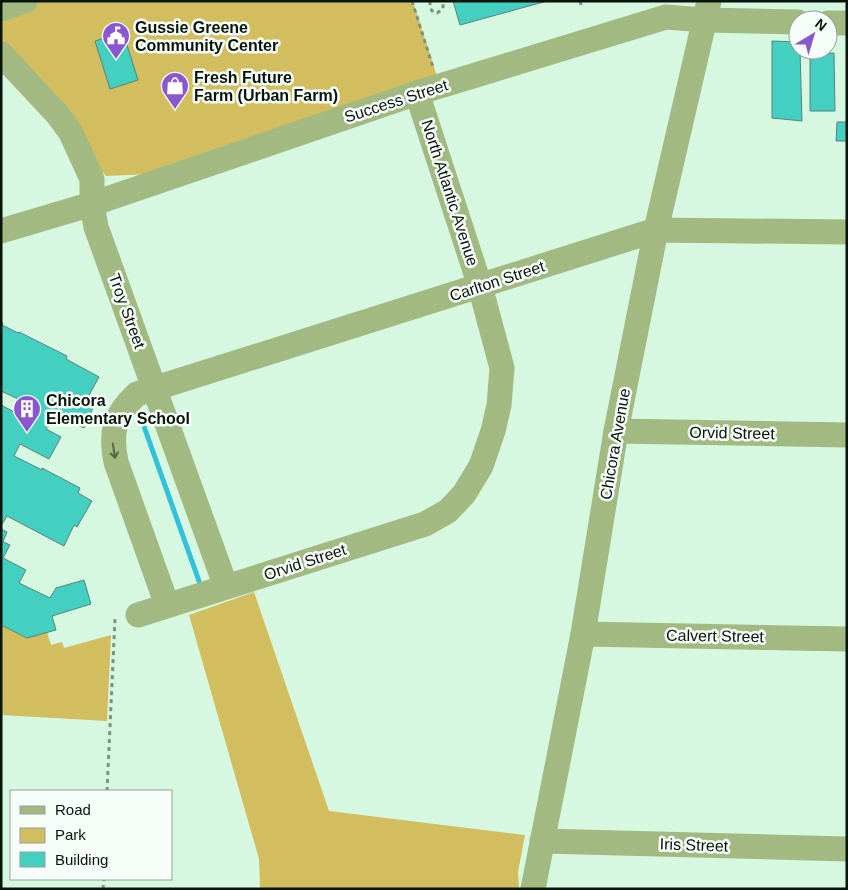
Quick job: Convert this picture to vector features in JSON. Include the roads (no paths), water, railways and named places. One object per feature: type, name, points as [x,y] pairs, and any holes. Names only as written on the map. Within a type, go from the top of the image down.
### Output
[{"type":"street","points":[[1,8],[25,1]]},
{"type":"street","name":"Success Street","points":[[1,230],[92,204],[417,93],[666,17],[706,11],[788,21]]},
{"type":"street","name":"Chicora Avenue","points":[[533,889],[583,634],[616,431],[656,230],[706,11]]},
{"type":"street","name":"Troy Street","points":[[1,54],[58,115],[71,133],[92,179],[92,204],[96,227],[226,587]]},
{"type":"street","name":"North Atlantic Avenue","points":[[417,93],[480,286],[502,368],[499,405],[493,431],[481,466],[464,494]]},
{"type":"street","name":"Carlton Street","points":[[167,605],[116,462],[113,441],[113,435],[121,411],[137,394],[656,230],[847,232]]},
{"type":"street","name":"Orvid Street","points":[[616,431],[847,435]]},
{"type":"street","name":"Orvid Street","points":[[126,617],[425,524],[448,511],[464,494]]},
{"type":"street","name":"Calvert Street","points":[[583,634],[847,639]]},
{"type":"street","name":"Iris Street","points":[[542,841],[847,849]]},
{"type":"waterway","points":[[141,418],[199,581]]},
{"type":"place","name":"Gussie Greene Community Center","points":[[116,60]]},
{"type":"place","name":"Fresh Future Farm (Urban Farm)","points":[[175,110]]},
{"type":"place","name":"Chicora Elementary School","points":[[27,433]]}]
